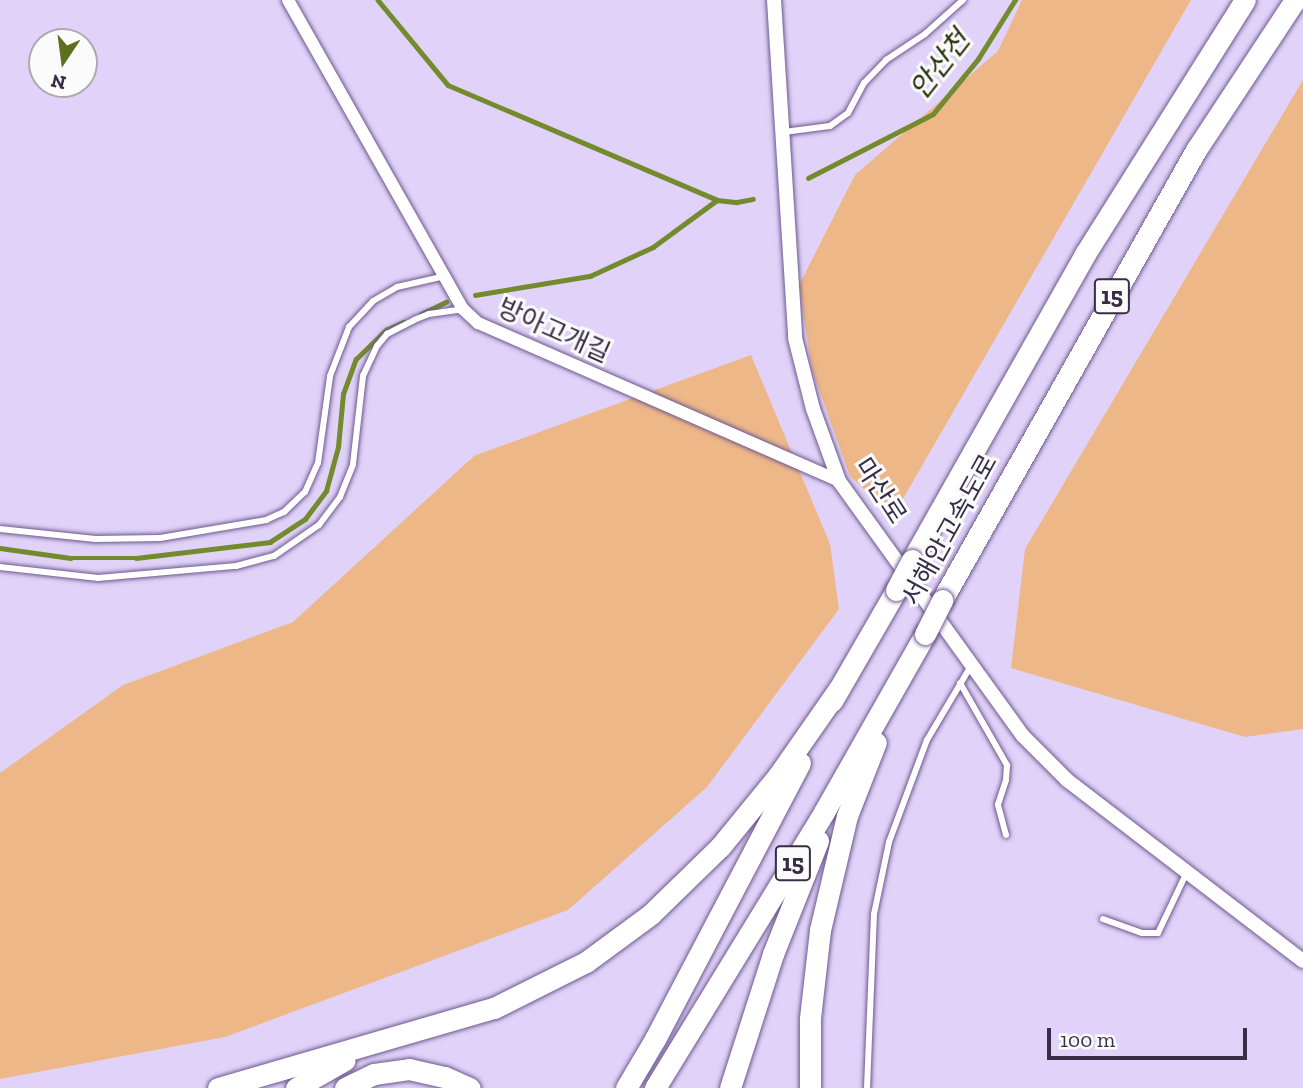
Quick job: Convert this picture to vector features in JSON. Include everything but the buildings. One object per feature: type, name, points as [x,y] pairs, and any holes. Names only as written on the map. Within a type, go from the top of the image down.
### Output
[{"type":"highway","name":"서해안고속도로","points":[[626,1088],[655,1039],[838,690],[1085,254],[1245,0]]},
{"type":"highway","name":"서해안고속도로","points":[[655,1088],[824,812],[1196,150],[1294,0]]},
{"type":"highway","points":[[730,1088],[773,954],[823,830],[925,634]]},
{"type":"highway","points":[[810,1088],[812,992],[820,930],[833,867],[856,793],[925,634]]},
{"type":"highway","points":[[218,1088],[494,1008],[560,978],[613,944],[684,886],[720,847],[778,776],[838,690]]},
{"type":"highway","points":[[296,1088],[374,1044]]},
{"type":"highway","points":[[345,1088],[374,1074],[409,1069],[445,1077],[470,1088]]},
{"type":"street","name":"방아고개길","points":[[288,0],[463,309],[478,323],[839,481]]},
{"type":"street","name":"마산로","points":[[774,0],[794,338],[813,409],[839,481],[1023,736],[1067,780],[1303,961]]},
{"type":"lane","points":[[782,132],[830,126],[848,113],[864,83],[887,60],[925,34],[963,0]]},
{"type":"lane","points":[[0,529],[95,539],[160,538],[265,520],[284,512],[305,492],[315,471],[323,443],[331,369],[349,327],[373,301],[397,288],[445,276]]},
{"type":"lane","points":[[0,567],[98,578],[236,566],[274,556],[318,525],[340,497],[355,454],[363,376],[377,346],[387,334],[414,320],[429,314],[463,309]]},
{"type":"lane","points":[[867,1088],[874,914],[889,842],[927,740],[972,665]]},
{"type":"lane","points":[[960,683],[1007,765],[1006,780],[998,805],[1006,835]]},
{"type":"lane","points":[[1103,919],[1142,933],[1158,933],[1187,872]]},
{"type":"shaded area","points":[[1022,0],[1191,0],[893,516],[850,476],[812,370],[799,285],[855,175],[998,51]]},
{"type":"shaded area","points":[[1303,80],[1303,729],[1245,737],[1011,668],[1025,549]]},
{"type":"shaded area","points":[[751,355],[830,544],[839,609],[707,787],[568,910],[225,1037],[0,1079],[0,773],[123,685],[293,622],[474,456]]},
{"type":"waterway","points":[[378,0],[448,85],[717,200]]},
{"type":"waterway","name":"안산천","points":[[808,178],[933,114],[978,59],[1015,0]]},
{"type":"waterway","points":[[475,295],[590,276],[653,247],[717,200],[737,202],[753,199]]},
{"type":"waterway","points":[[421,314],[446,302]]},
{"type":"waterway","points":[[0,548],[70,558],[136,558],[270,542],[305,519],[326,491],[338,447],[343,394],[356,359],[386,330],[403,322]]}]
